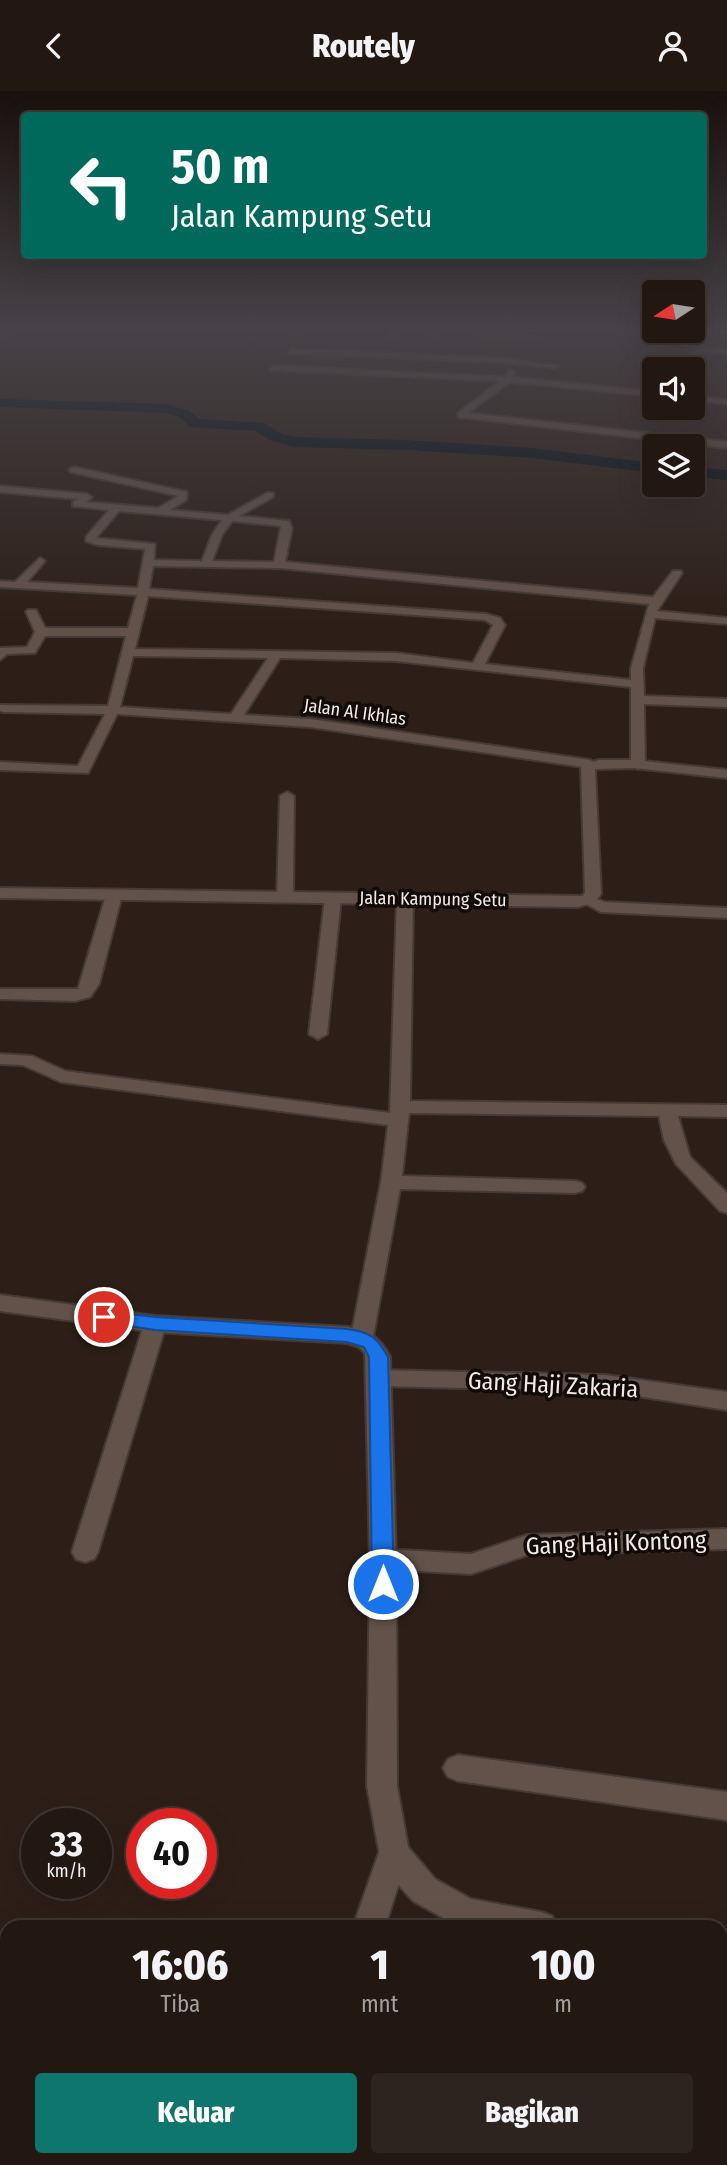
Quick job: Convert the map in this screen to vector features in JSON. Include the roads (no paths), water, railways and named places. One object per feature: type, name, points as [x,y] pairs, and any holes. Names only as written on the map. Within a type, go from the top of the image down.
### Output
[{"type":"street","points":[[583,429],[727,445]]},
{"type":"street","points":[[654,429],[727,437]]},
{"type":"street","points":[[74,470],[184,494],[183,498],[159,512]]},
{"type":"street","points":[[2,491],[17,479]]},
{"type":"street","points":[[2,491],[87,497],[73,506],[117,507],[285,523],[287,528],[279,565]]},
{"type":"street","points":[[206,563],[218,530],[228,518],[270,495]]},
{"type":"street","points":[[0,766],[83,769],[113,710],[149,563],[149,545],[98,542],[90,538],[117,507]]},
{"type":"street","points":[[18,585],[40,561]]},
{"type":"street","points":[[149,563],[279,565],[653,608],[727,621]]},
{"type":"street","points":[[638,765],[637,668],[653,608],[677,573]]},
{"type":"street","points":[[0,584],[267,599],[486,617],[499,625],[477,667]]},
{"type":"street","points":[[0,656],[3,651],[31,650],[40,634],[32,612]]},
{"type":"street","points":[[13,637],[132,632]]},
{"type":"street","points":[[128,652],[396,657],[636,684]]},
{"type":"street","points":[[235,717],[246,705],[277,653]]},
{"type":"street","points":[[639,700],[727,703]]},
{"type":"street","name":"Jalan Al Ikhlas","points":[[3,708],[113,710],[334,725],[590,764]]},
{"type":"street","points":[[587,900],[593,894],[587,768],[590,764],[638,765],[727,774]]},
{"type":"street","points":[[285,897],[287,796]]},
{"type":"street","name":"Jalan Kampung Setu","points":[[0,893],[568,903],[587,900],[601,907],[727,913]]},
{"type":"street","points":[[0,994],[75,996],[84,993],[90,983],[114,895]]},
{"type":"street","points":[[318,1034],[333,898]]},
{"type":"street","points":[[362,1338],[391,1182],[398,1114],[405,899]]},
{"type":"street","points":[[0,1059],[26,1060],[61,1076],[398,1114],[727,1111]]},
{"type":"street","points":[[668,1112],[673,1143],[685,1166],[722,1198],[727,1206]]},
{"type":"street","points":[[391,1182],[575,1187]]},
{"type":"street","points":[[0,1303],[155,1324],[362,1338],[371,1343],[379,1357],[383,1559],[382,1786],[394,1851],[407,1872],[424,1890],[467,1914],[501,1920]]},
{"type":"street","points":[[85,1552],[155,1324]]},
{"type":"street","name":"Gang Haji Zakaria","points":[[378,1378],[605,1383],[727,1401]]},
{"type":"street","name":"Gang Haji Kontong","points":[[383,1559],[471,1564],[485,1562],[512,1548],[527,1545],[727,1539]]},
{"type":"street","points":[[458,1768],[727,1806]]},
{"type":"street","points":[[371,1920],[394,1851]]},
{"type":"waterway","points":[[263,429],[276,437],[294,442],[407,445],[533,453],[642,467]]},
{"type":"waterway","points":[[705,473],[727,475]]}]
